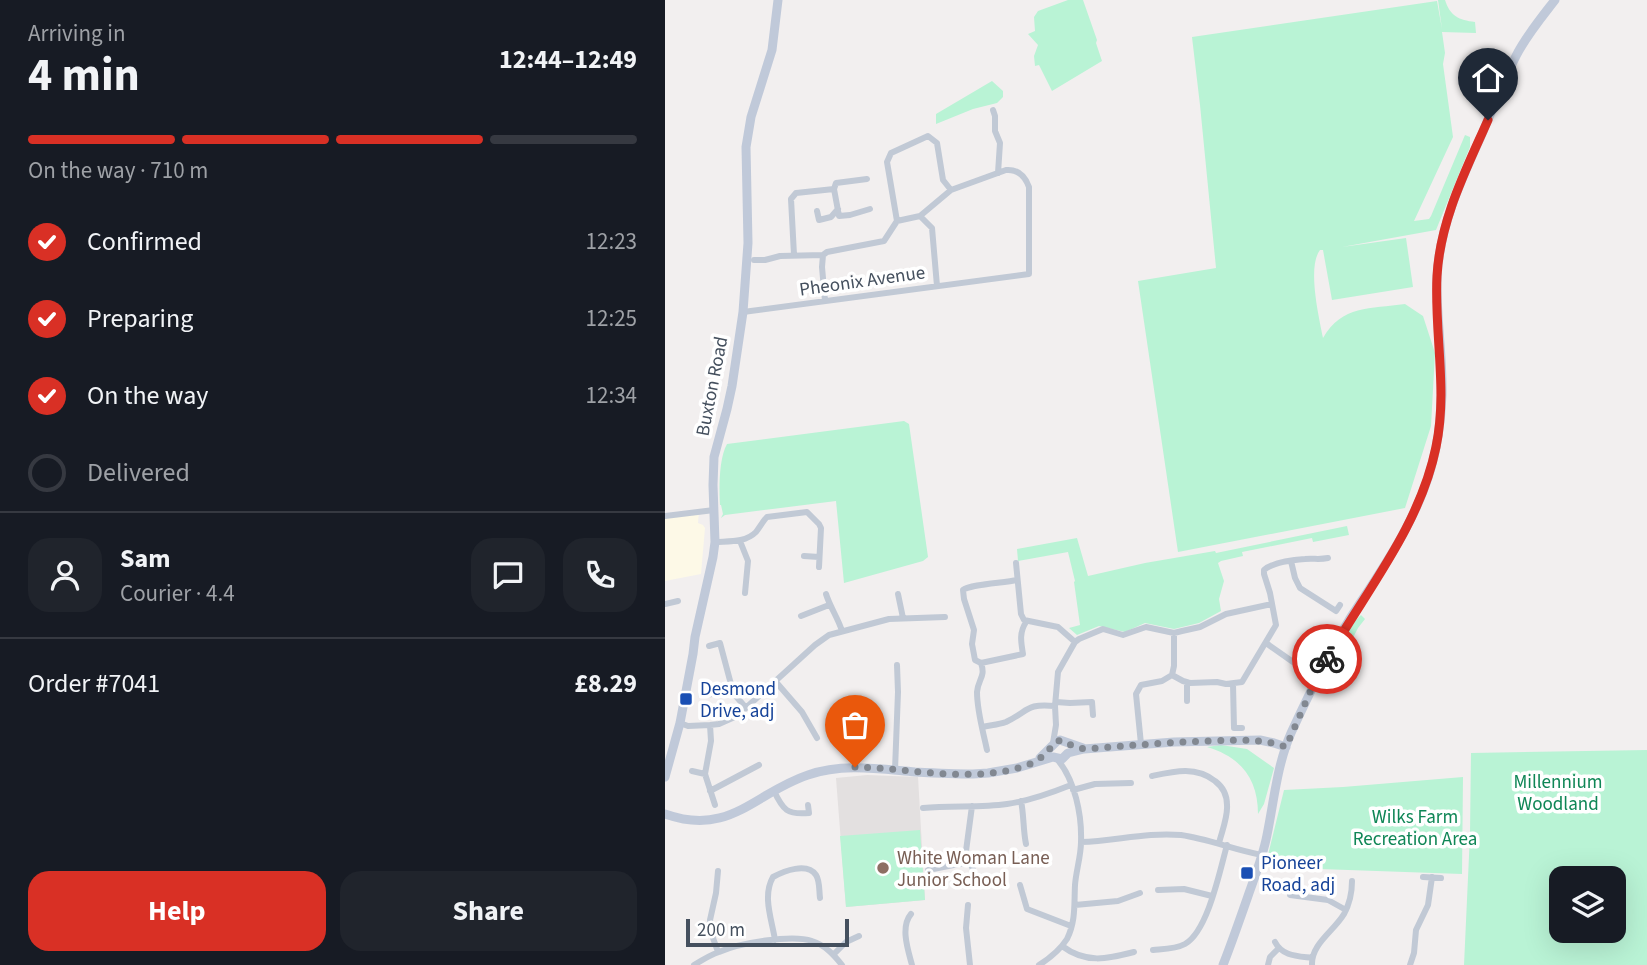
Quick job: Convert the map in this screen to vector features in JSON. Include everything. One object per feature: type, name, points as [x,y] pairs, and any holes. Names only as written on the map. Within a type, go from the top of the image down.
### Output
[{"type":"street","name":"Buxton Road","points":[[665,777],[680,723],[715,542],[712,472],[727,409],[743,312],[748,243],[746,147],[751,117],[772,50],[778,0]]},
{"type":"street","points":[[1223,965],[1262,855],[1286,747],[1318,674],[1383,570],[1422,494],[1440,427],[1442,394],[1437,280],[1441,241],[1449,212],[1517,55],[1555,0]]},
{"type":"street","points":[[897,221],[921,216],[951,190],[998,173],[1000,143],[995,131],[996,114]]},
{"type":"street","points":[[754,260],[780,256],[823,255],[884,241],[897,221],[887,162],[891,153],[928,136],[937,142],[943,180],[951,190]]},
{"type":"street","name":"Pheonix Avenue","points":[[743,312],[1029,274],[1029,187],[1026,178],[1014,169],[998,173]]},
{"type":"street","points":[[867,178],[836,183],[834,189],[839,216],[870,209]]},
{"type":"street","points":[[794,255],[791,199],[796,193],[834,189]]},
{"type":"street","points":[[817,211],[820,223],[838,209]]},
{"type":"street","points":[[921,216],[932,228],[937,286]]},
{"type":"street","points":[[823,255],[825,301]]},
{"type":"street","points":[[665,516],[713,510]]},
{"type":"street","points":[[715,542],[740,541],[754,533],[767,517],[807,512],[821,528],[819,567]]},
{"type":"street","points":[[740,541],[748,561],[745,593]]},
{"type":"street","points":[[804,556],[819,557]]},
{"type":"street","points":[[1172,674],[1187,682],[1242,682],[1276,625],[1264,570],[1270,565],[1308,558],[1323,561]]},
{"type":"street","points":[[1291,561],[1294,578],[1300,588],[1338,608],[1331,619]]},
{"type":"street","points":[[1016,563],[1021,614],[1026,622],[1058,627],[1075,642]]},
{"type":"street","points":[[987,750],[977,689],[983,673],[981,663],[974,657],[974,630],[963,590],[968,586],[1017,580]]},
{"type":"street","points":[[745,584],[755,585]]},
{"type":"street","points":[[826,594],[842,631]]},
{"type":"street","points":[[898,594],[903,618]]},
{"type":"street","points":[[665,604],[678,601]]},
{"type":"street","points":[[1039,965],[1062,946],[1075,915],[1075,888],[1081,842],[1077,807],[1060,750],[1055,704],[1058,672],[1075,642],[1103,629],[1123,635],[1146,627],[1174,632],[1200,627],[1226,614],[1272,604]]},
{"type":"street","points":[[801,616],[829,605]]},
{"type":"street","points":[[680,723],[688,726],[727,721],[746,708],[829,635],[874,622],[903,618],[943,619]]},
{"type":"street","points":[[981,663],[1023,654],[1020,639],[1026,622]]},
{"type":"street","points":[[1141,744],[1136,689],[1141,685],[1162,681],[1172,674],[1174,632]]},
{"type":"street","points":[[709,646],[723,642],[732,688],[746,708]]},
{"type":"street","points":[[1266,643],[1291,665],[1298,655]]},
{"type":"street","points":[[895,770],[897,665]]},
{"type":"street","points":[[776,681],[802,712],[813,735]]},
{"type":"street","points":[[1187,682],[1187,701]]},
{"type":"street","points":[[1233,684],[1234,728]]},
{"type":"street","points":[[705,697],[732,688]]},
{"type":"street","points":[[982,727],[1007,721],[1033,706],[1091,698],[1093,715]]},
{"type":"street","points":[[709,725],[711,741],[705,774],[715,805]]},
{"type":"street","points":[[665,814],[689,821],[719,819],[738,812],[809,774],[831,769],[859,767],[988,774],[1036,762],[1060,750],[1250,740],[1286,747]]},
{"type":"street","points":[[710,791],[759,765]]},
{"type":"street","points":[[692,771],[705,774]]},
{"type":"street","points":[[1156,773],[1199,771],[1221,786],[1227,805],[1223,844],[1204,920],[1198,931],[1185,944],[1159,952]]},
{"type":"street","points":[[923,808],[933,810],[1006,804],[1071,784],[1126,781]]},
{"type":"street","points":[[774,791],[784,809],[790,813],[809,813]]},
{"type":"street","points":[[1021,801],[1026,844]]},
{"type":"street","points":[[809,805],[810,822]]},
{"type":"street","points":[[972,806],[966,843],[969,862],[979,877]]},
{"type":"street","points":[[1081,842],[1141,835],[1181,835],[1262,855]]},
{"type":"street","points":[[928,870],[936,865],[969,862]]},
{"type":"street","points":[[775,940],[768,904],[768,891],[773,877],[783,872],[807,869],[817,876],[822,895]]},
{"type":"street","points":[[717,871],[710,920],[718,952]]},
{"type":"street","points":[[1423,877],[1441,878]]},
{"type":"street","points":[[1412,964],[1416,930],[1428,905],[1432,877]]},
{"type":"street","points":[[1268,965],[1277,945],[1290,955],[1312,962],[1315,949],[1346,910],[1352,881]]},
{"type":"street","points":[[1162,892],[1184,889],[1212,895]]},
{"type":"street","points":[[1352,889],[1361,890]]},
{"type":"street","points":[[1023,890],[1026,911],[1071,926]]},
{"type":"street","points":[[1293,904],[1292,895],[1328,900],[1346,910]]},
{"type":"street","points":[[1075,905],[1136,897]]},
{"type":"street","points":[[964,910],[970,965]]},
{"type":"street","points":[[911,918],[906,935],[912,965]]},
{"type":"street","points":[[1217,965],[1241,919]]},
{"type":"street","points":[[834,954],[859,936]]},
{"type":"street","points":[[694,965],[718,952],[743,945],[796,938],[820,944],[834,954],[842,965]]},
{"type":"street","points":[[1062,946],[1075,955],[1090,958],[1130,956]]},
{"type":"shaded area","points":[[699,511],[698,523],[705,528],[701,574],[665,581],[665,514]]},
{"type":"shaded area","name":"White Woman Lane Junior School","points":[[867,775],[918,777],[925,900],[846,907],[836,778]]},
{"type":"green space","points":[[1068,0],[1083,0],[1102,61],[1052,91],[1039,65],[1035,66],[1034,56],[1038,45],[1028,34],[1035,31],[1034,17],[1038,11]]},
{"type":"green space","points":[[1438,0],[1445,0],[1456,16],[1475,22],[1476,33],[1442,32],[1445,53],[1443,64],[1453,137],[1414,221],[1429,219],[1431,216],[1465,135],[1470,137],[1470,147],[1436,230],[1342,247],[1406,238],[1413,287],[1332,300],[1323,250],[1320,250],[1316,258],[1314,268],[1323,338],[1339,319],[1358,310],[1405,304],[1423,316],[1435,353],[1431,426],[1405,508],[1178,552],[1138,281],[1216,268],[1192,37],[1437,1],[1442,29]]},
{"type":"green space","points":[[992,81],[1003,91],[1003,97],[997,103],[973,109],[936,124],[936,114]]},
{"type":"green space","points":[[904,421],[909,424],[928,557],[923,561],[844,583],[836,501],[725,515],[721,518],[720,473],[727,444]]},
{"type":"green space","points":[[1347,526],[1349,535],[1313,542],[1312,538],[1242,552],[1243,556],[1221,561],[1218,563],[1224,581],[1219,599],[1221,611],[1199,623],[1174,629],[1145,623],[1125,632],[1099,626],[1077,635],[1069,628],[1080,625],[1075,581],[1068,552],[1018,561],[1017,549],[1077,538],[1088,576]]},
{"type":"green space","points":[[1361,615],[1365,619],[1338,667],[1340,680],[1334,682],[1327,671],[1353,623]]},
{"type":"green space","points":[[1221,745],[1247,749],[1274,768],[1264,804],[1258,814],[1255,790],[1245,771],[1229,757],[1207,747]]},
{"type":"green space","name":"Millennium Woodland","points":[[1647,750],[1647,965],[1464,965],[1471,753]]},
{"type":"green space","name":"Wilks Farm Recreation Area","points":[[1463,777],[1462,874],[1265,867],[1284,790]]},
{"type":"green space","points":[[920,830],[925,900],[846,907],[840,836]]},
{"type":"way so far","points":[[855,767],[988,774],[1036,762],[1053,743],[1061,740],[1084,749],[1174,742],[1250,740],[1286,747],[1327,659]]},
{"type":"place","name":"Desmond Drive, adj","points":[[686,699]]},
{"type":"place","name":"White Woman Lane Junior School","points":[[883,868]]},
{"type":"place","name":"Pioneer Road, adj","points":[[1247,873]]},
{"type":"route","points":[[1327,659],[1404,532],[1430,470],[1440,427],[1442,394],[1437,309],[1441,241],[1457,190],[1488,120]]}]
